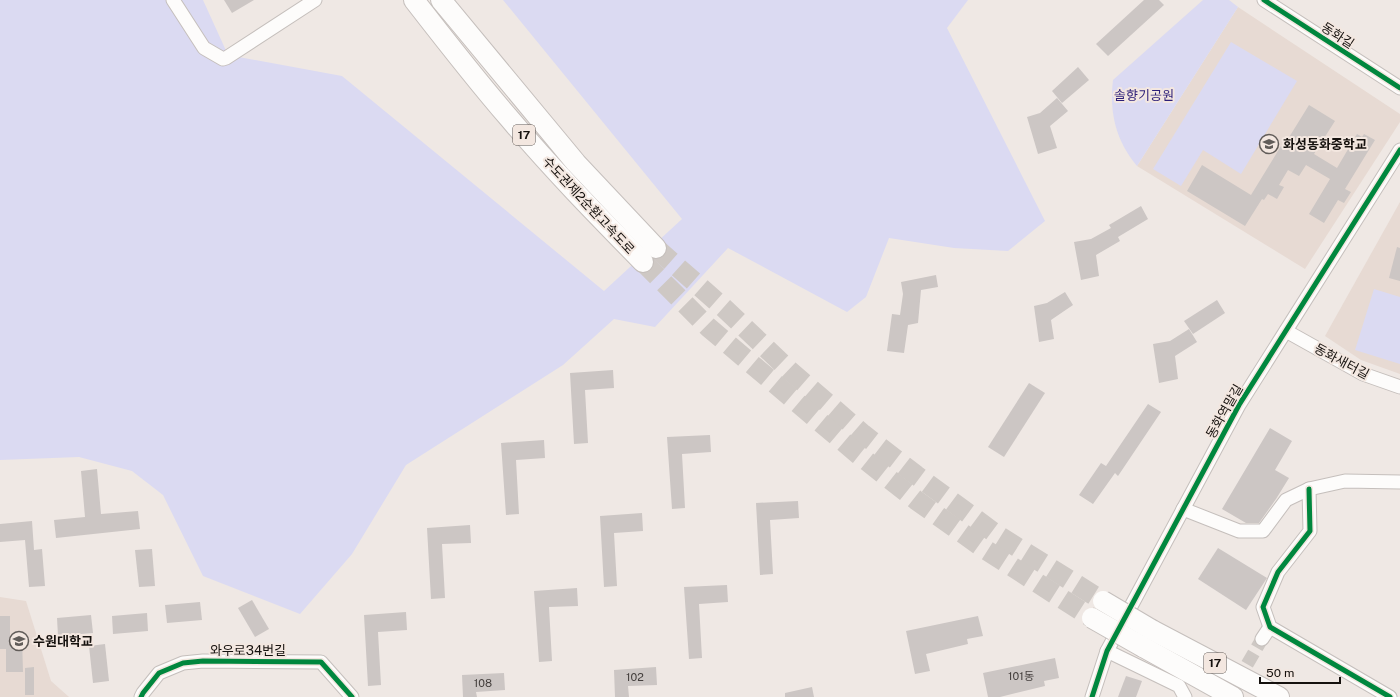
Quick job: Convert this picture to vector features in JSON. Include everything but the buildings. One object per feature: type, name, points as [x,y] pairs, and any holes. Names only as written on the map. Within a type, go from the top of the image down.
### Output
[{"type":"highway","name":"수도권제2순환고속도로","points":[[414,0],[509,119],[556,172],[649,255],[441,0]]},
{"type":"highway","name":"17","points":[[1103,601],[1147,638],[1233,697]]},
{"type":"highway","name":"17","points":[[1092,618],[1147,638],[1279,697]]},
{"type":"street","points":[[173,0],[204,48],[223,59],[315,0]]},
{"type":"street","name":"동화길","points":[[1264,0],[1400,88]]},
{"type":"street","name":"동화역말길","points":[[1092,697],[1107,651],[1239,405],[1400,150]]},
{"type":"street","name":"동화새터길","points":[[1286,331],[1363,374],[1400,387]]},
{"type":"street","points":[[1183,509],[1239,531],[1263,531],[1286,500],[1309,489],[1345,481],[1400,482]]},
{"type":"street","points":[[1309,489],[1310,531],[1278,572],[1270,590],[1263,607],[1270,627],[1390,697]]},
{"type":"street","points":[[1262,639],[1270,627]]},
{"type":"street","points":[[1107,651],[1179,686],[1185,697]]},
{"type":"street","name":"와우로34번길","points":[[141,697],[159,674],[183,663],[211,661],[321,662],[352,697]]},
{"type":"shaded area","name":"화성동화중학교","points":[[1238,7],[1400,114],[1400,122],[1305,269],[1137,166]]},
{"type":"shaded area","points":[[1400,202],[1400,374],[1361,360],[1325,336]]},
{"type":"shaded area","name":"수원대학교","points":[[0,597],[26,601],[51,681],[69,697],[0,697]]},
{"type":"green space","points":[[0,0],[203,0],[228,55],[342,76],[604,291],[682,219],[503,0],[968,0],[947,28],[1045,221],[1008,251],[954,248],[889,238],[866,297],[847,312],[728,248],[655,327],[614,319],[563,365],[406,465],[352,554],[300,614],[203,576],[163,495],[132,471],[79,457],[0,460]]},
{"type":"green space","name":"솔향기공원","points":[[1203,0],[1229,0],[1238,7],[1137,166],[1119,137],[1113,115],[1113,80]]},
{"type":"green space","points":[[1231,42],[1297,81],[1241,174],[1203,150],[1181,186],[1153,169]]},
{"type":"green space","points":[[1374,289],[1400,297],[1400,364],[1355,350]]},
{"type":"tunnel","points":[[656,248],[725,309],[789,370],[863,434],[996,534],[1103,601]]},
{"type":"tunnel","points":[[643,262],[708,327],[859,455],[916,500],[983,548],[1092,618]]},
{"type":"tunnel","points":[[1228,697],[1262,639]]},
{"type":"cycle path","points":[[1264,0],[1400,88]]},
{"type":"cycle path","points":[[1092,697],[1107,651],[1239,405],[1400,150]]},
{"type":"cycle path","points":[[1309,489],[1310,531],[1278,572],[1263,607],[1270,627],[1390,697]]},
{"type":"cycle path","points":[[141,697],[159,673],[183,663],[203,661],[321,662],[352,697]]},
{"type":"place","name":"화성동화중학교","points":[[1269,144]]},
{"type":"place","name":"수원대학교","points":[[19,641]]}]
